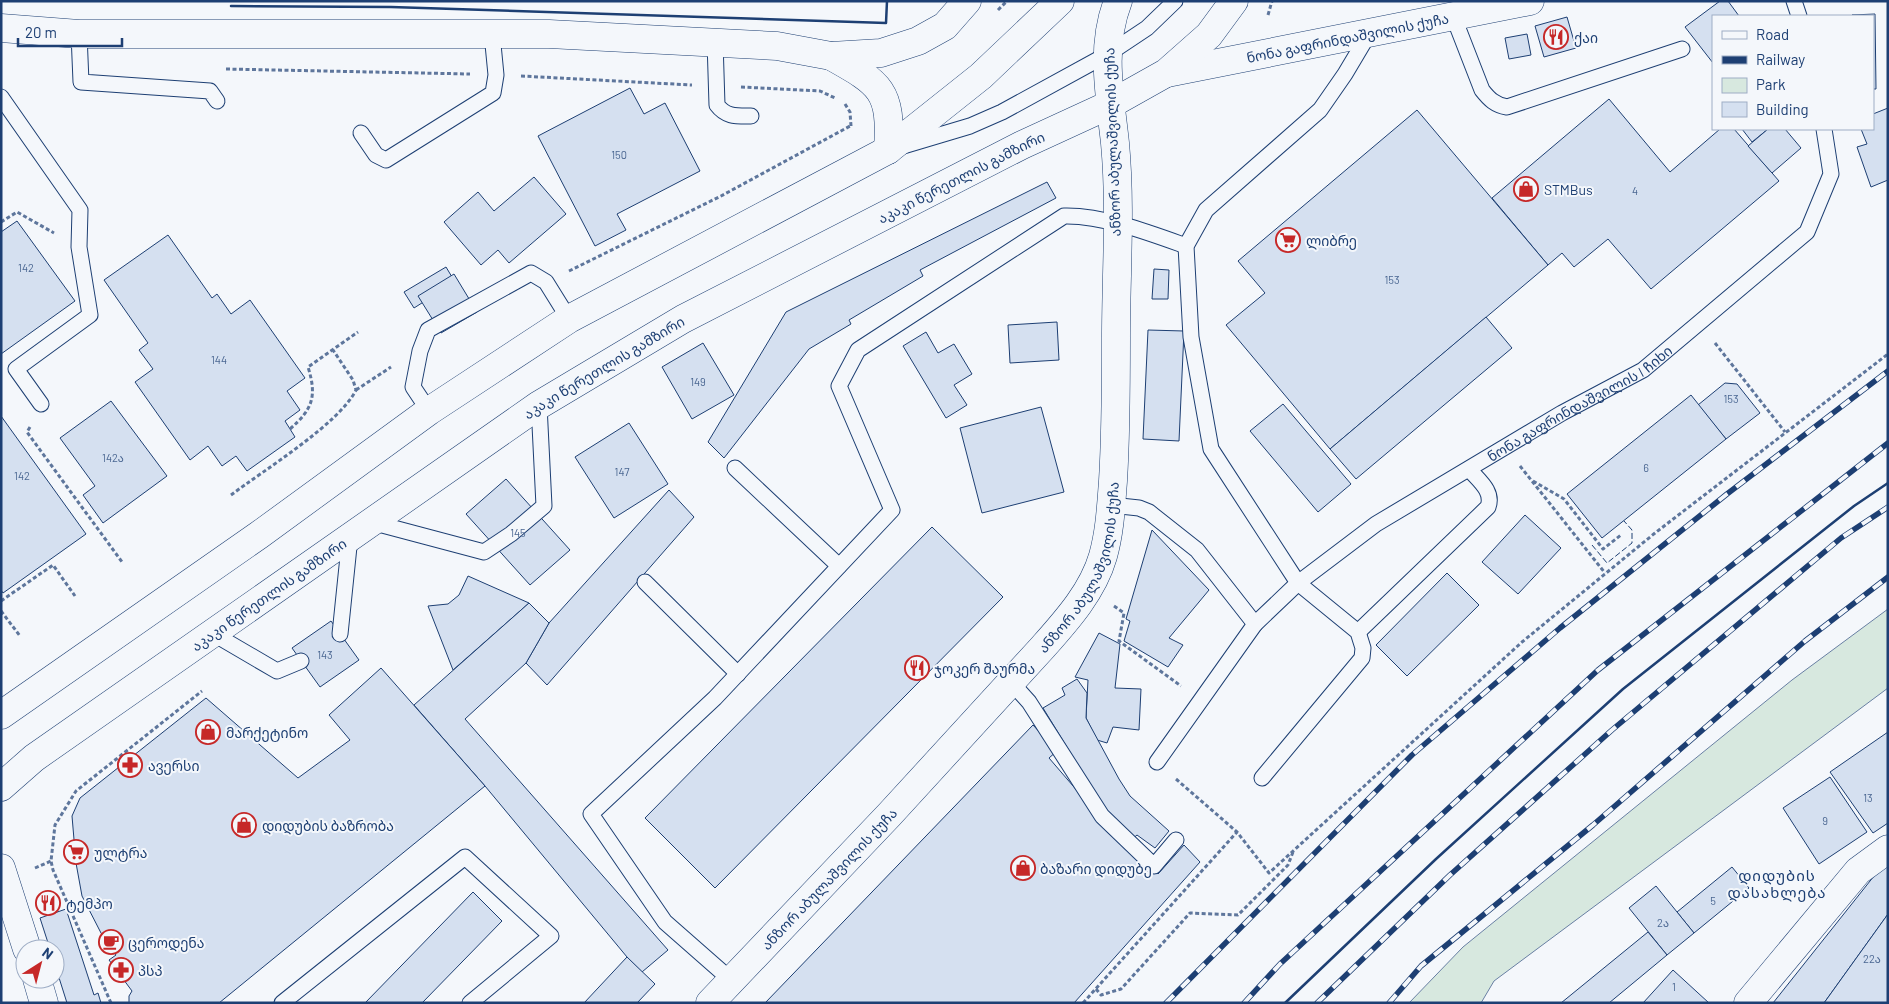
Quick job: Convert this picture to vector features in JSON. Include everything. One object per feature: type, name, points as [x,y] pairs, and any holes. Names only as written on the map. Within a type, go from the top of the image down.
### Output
[{"type":"main road","points":[[1,28],[79,34],[492,34],[715,41],[777,46],[830,56],[881,53],[918,41],[945,26],[967,1]]},
{"type":"main road","points":[[4,708],[259,535],[430,411],[569,319],[888,150],[982,76],[1060,1]]},
{"type":"main road","name":"ანზორ აბულაშვილის ქუჩა","points":[[710,1003],[1011,682],[1064,623],[1095,578],[1108,533],[1116,438],[1117,224],[1115,144],[1109,105],[1108,54],[1110,30],[1118,1]]},
{"type":"main road","name":"აკაკი წერეთლის გამზირი","points":[[1,787],[34,758],[539,405],[683,319],[1022,145],[1109,105],[1166,73],[1209,35],[1234,1]]},
{"type":"main road","name":"ნონა გაფრინდაშვილის ქუჩა","points":[[1166,73],[1266,55],[1370,32],[1454,18],[1530,1]]},
{"type":"main road","points":[[830,56],[859,72],[878,88],[886,100],[890,120],[888,150]]},
{"type":"main road","points":[[1748,1003],[1858,871],[1888,849]]},
{"type":"main road","points":[[1,868],[24,939]]},
{"type":"main road","points":[[39,989],[44,1003]]},
{"type":"lane","points":[[888,150],[970,126],[1002,112],[1108,54],[1147,28],[1175,1]]},
{"type":"lane","points":[[1794,1],[1799,15]]},
{"type":"lane","points":[[1454,18],[1482,90],[1494,102],[1507,107],[1682,49]]},
{"type":"lane","points":[[1262,778],[1362,658],[1363,648],[1358,632],[1298,583],[1210,449],[1191,337],[1186,246],[1206,210],[1320,110],[1345,74],[1370,32]]},
{"type":"lane","points":[[79,34],[80,82],[210,91],[216,101]]},
{"type":"lane","points":[[361,133],[376,155],[386,160],[493,93],[496,75],[492,34]]},
{"type":"lane","points":[[715,41],[717,105],[723,113],[732,116],[751,116]]},
{"type":"lane","points":[[1,97],[80,210],[79,248],[90,316],[16,369],[41,404]]},
{"type":"lane","name":"ნონა გაფრინდაშვილის I ჩიხი","points":[[1156,762],[1255,624],[1298,583],[1376,524],[1562,413],[1643,370],[1806,232],[1831,174],[1824,130]]},
{"type":"lane","points":[[731,980],[665,922],[591,814],[738,674],[892,510],[840,386],[858,350],[1056,220],[1073,216],[1117,224],[1186,246]]},
{"type":"lane","points":[[430,411],[413,387],[420,351],[428,330],[531,273],[546,282],[569,319]]},
{"type":"lane","points":[[340,634],[360,529],[484,552],[510,534],[544,506],[539,405]]},
{"type":"lane","points":[[735,468],[839,566]]},
{"type":"lane","points":[[1358,632],[1488,507],[1491,500],[1489,493],[1469,469]]},
{"type":"lane","points":[[1111,505],[1139,508],[1150,512],[1197,550],[1255,624]]},
{"type":"lane","points":[[645,582],[738,674]]},
{"type":"lane","points":[[212,633],[277,671],[301,661]]},
{"type":"lane","points":[[1011,682],[1029,702],[1102,816],[1154,866],[1176,840]]},
{"type":"lane","points":[[282,1003],[465,857],[551,936],[470,1003]]},
{"type":"path","points":[[1268,14],[1272,1]]},
{"type":"path","points":[[220,69],[496,75],[820,91],[843,101],[850,112],[851,126]]},
{"type":"path","points":[[546,282],[721,196],[851,126],[886,100]]},
{"type":"path","points":[[1,222],[17,212],[79,248]]},
{"type":"path","points":[[1699,323],[1785,432]]},
{"type":"path","points":[[290,429],[305,415],[313,397],[314,385],[308,367],[358,332]]},
{"type":"path","points":[[230,495],[333,419],[350,402],[356,390],[353,380],[333,350]]},
{"type":"path","points":[[1156,762],[1237,832],[1269,874],[1522,642],[1605,573],[1888,354]]},
{"type":"path","points":[[27,432],[122,562]]},
{"type":"path","points":[[1505,448],[1605,573]]},
{"type":"path","points":[[1531,480],[1564,499],[1603,549],[1621,535]]},
{"type":"path","points":[[1,601],[52,565],[75,596]]},
{"type":"path","points":[[1111,604],[1124,613],[1120,641],[1200,700]]},
{"type":"path","points":[[1,611],[20,636]]},
{"type":"path","points":[[111,1003],[50,861],[54,825],[76,791],[202,691]]},
{"type":"path","points":[[1083,1003],[1237,832]]},
{"type":"path","points":[[1096,989],[1101,994],[1121,988],[1190,913],[1238,915],[1288,865],[1293,851]]},
{"type":"green space","points":[[1888,609],[1888,688],[1494,981],[1481,1003],[1409,1003],[1463,947],[1792,680]]},
{"type":"building","points":[[1720,1],[1728,1],[1738,15],[1712,15],[1712,62],[1685,27]]},
{"type":"building","points":[[1875,14],[1876,89],[1874,89],[1874,15],[1852,15]]},
{"type":"building","points":[[1567,17],[1576,48],[1544,57],[1535,26]]},
{"type":"building","points":[[1527,34],[1531,55],[1509,59],[1505,38]]},
{"type":"building","points":[[630,88],[644,114],[665,103],[700,171],[617,214],[626,230],[595,246],[538,136]]},
{"type":"building","points":[[1609,99],[1670,172],[1719,130],[1735,130],[1779,181],[1651,289],[1608,239],[1574,267],[1562,253],[1548,265],[1492,198]]},
{"type":"building","points":[[1888,108],[1888,180],[1871,187],[1857,147],[1867,144],[1861,130],[1874,130],[1874,114]]},
{"type":"building","points":[[1417,110],[1548,265],[1330,449],[1226,325],[1265,293],[1238,261]]},
{"type":"building","points":[[1743,130],[1767,130],[1752,142]]},
{"type":"building","points":[[1767,130],[1786,130],[1801,148],[1772,173],[1748,146]]},
{"type":"building","points":[[534,177],[566,214],[509,263],[498,250],[481,265],[444,222],[478,192],[494,211]]},
{"type":"building","points":[[1047,182],[1056,198],[920,270],[923,276],[849,320],[851,324],[809,349],[724,458],[708,442],[786,312]]},
{"type":"building","points":[[17,221],[75,301],[1,354],[1,232]]},
{"type":"building","points":[[168,235],[212,298],[217,294],[231,314],[250,300],[305,378],[287,391],[300,410],[285,421],[295,437],[247,471],[236,456],[222,466],[208,446],[190,460],[135,382],[153,369],[139,350],[148,343],[104,280]]},
{"type":"building","points":[[446,267],[455,282],[414,308],[404,292]]},
{"type":"building","points":[[1154,269],[1169,270],[1168,299],[1152,299]]},
{"type":"building","points":[[454,274],[477,312],[441,333],[418,296]]},
{"type":"building","points":[[1486,317],[1512,348],[1356,479],[1330,449]]},
{"type":"building","points":[[1057,322],[1059,360],[1010,363],[1008,325]]},
{"type":"building","points":[[1148,330],[1184,331],[1179,441],[1143,439]]},
{"type":"building","points":[[926,332],[938,353],[954,344],[972,374],[954,385],[967,405],[946,418],[903,346]]},
{"type":"building","points":[[703,343],[734,395],[692,419],[662,367]]},
{"type":"building","points":[[1725,383],[1737,384],[1760,413],[1726,439],[1698,405]]},
{"type":"building","points":[[1691,395],[1726,439],[1602,538],[1567,494]]},
{"type":"building","points":[[111,401],[167,476],[103,523],[83,495],[95,486],[60,438]]},
{"type":"building","points":[[1283,404],[1351,484],[1318,512],[1250,431]]},
{"type":"building","points":[[1041,407],[1064,492],[982,513],[960,428]]},
{"type":"building","points":[[1,416],[86,534],[3,593],[1,590]]},
{"type":"building","points":[[629,423],[668,484],[614,518],[575,457]]},
{"type":"building","points":[[506,479],[570,550],[530,585],[466,514]]},
{"type":"building","points":[[669,490],[694,517],[547,685],[526,663],[549,623]]},
{"type":"building","points":[[1525,515],[1561,548],[1518,594],[1482,562]]},
{"type":"building","points":[[932,527],[1003,597],[715,888],[645,818]]},
{"type":"building","points":[[1152,530],[1209,590],[1169,638],[1183,645],[1168,667],[1124,641],[1130,621],[1126,619]]},
{"type":"building","points":[[1447,573],[1479,605],[1407,676],[1376,645]]},
{"type":"building","points":[[468,576],[529,603],[453,670],[428,606],[448,604],[459,595]]},
{"type":"building","points":[[529,603],[549,623],[526,663],[465,719],[668,950],[642,972],[627,957],[485,786],[414,705]]},
{"type":"building","points":[[331,621],[359,660],[320,687],[292,648]]},
{"type":"building","points":[[1099,633],[1120,644],[1115,688],[1141,689],[1139,730],[1113,727],[1107,743],[1097,740],[1086,718],[1088,680],[1075,677]]},
{"type":"building","name":"დიდუბის ბაზრობა","points":[[381,668],[485,786],[219,1003],[129,1003],[129,996],[132,991],[109,960],[116,955],[101,933],[82,896],[76,863],[72,816],[80,798],[206,698],[298,778],[350,740],[329,715]]},
{"type":"building","points":[[1077,679],[1087,693],[1086,718],[1119,779],[1130,796],[1169,831],[1155,848],[1137,835],[1131,840],[1106,811],[1043,708],[1065,695],[1062,688]]},
{"type":"building","name":"ბაზარი დიდუბე","points":[[1033,725],[1057,751],[1049,758],[1104,822],[1158,874],[1184,845],[1200,862],[1074,1003],[765,1003]]},
{"type":"building","points":[[1888,732],[1888,823],[1873,833],[1830,772]]},
{"type":"building","points":[[1830,777],[1867,832],[1819,864],[1783,808]]},
{"type":"building","points":[[1888,864],[1888,914],[1824,1003],[1773,1003],[1878,871]]},
{"type":"building","points":[[1732,867],[1749,888],[1694,933],[1677,912]]},
{"type":"building","points":[[1656,886],[1694,933],[1667,955],[1629,908]]},
{"type":"building","points":[[473,892],[502,921],[422,1003],[365,1003]]},
{"type":"building","points":[[66,909],[94,995],[98,993],[101,1003],[67,1003],[63,989],[65,989],[65,939],[47,939],[40,918]]},
{"type":"building","points":[[1888,914],[1888,1003],[1824,1003]]},
{"type":"building","points":[[1648,932],[1667,955],[1609,1003],[1561,1003]]},
{"type":"building","points":[[627,957],[655,984],[637,1003],[584,1003]]},
{"type":"building","points":[[1673,970],[1709,1003],[1643,1003]]},
{"type":"railway","points":[[1166,1003],[1412,755],[1560,628],[1727,494],[1888,371]]},
{"type":"railway","points":[[1244,1003],[1280,964],[1598,670],[1888,443]]},
{"type":"railway","points":[[1317,1003],[1450,875],[1612,730],[1841,538],[1888,507]]},
{"type":"railway","points":[[1389,1003],[1421,966],[1593,825],[1805,641],[1888,577]]},
{"type":"fence","points":[[1592,545],[1607,563],[1632,543],[1632,530],[1624,521]]},
{"type":"wall","points":[[231,6],[391,7],[886,23],[887,1]]},
{"type":"wall","points":[[1285,1003],[1436,859],[1623,689],[1854,506],[1888,483]]},
{"type":"place","name":"ქაი","points":[[1556,37]]},
{"type":"place","name":"STMBus","points":[[1526,189]]},
{"type":"place","name":"ლიბრე","points":[[1288,240]]},
{"type":"place","name":"ჯოკერ შაურმა","points":[[917,668]]},
{"type":"place","name":"მარქეტინო","points":[[208,732]]},
{"type":"place","name":"ავერსი","points":[[130,765]]},
{"type":"place","name":"დიდუბის ბაზრობა","points":[[244,825]]},
{"type":"place","name":"ულტრა","points":[[76,852]]},
{"type":"place","name":"ბაზარი დიდუბე","points":[[1023,868]]},
{"type":"place","name":"ტემპო","points":[[48,903]]},
{"type":"place","name":"ცეროდენა","points":[[111,942]]},
{"type":"place","name":"პსპ","points":[[121,970]]},
{"type":"district","name":"დიდუბის დასახლება","points":[[1777,884]]}]
